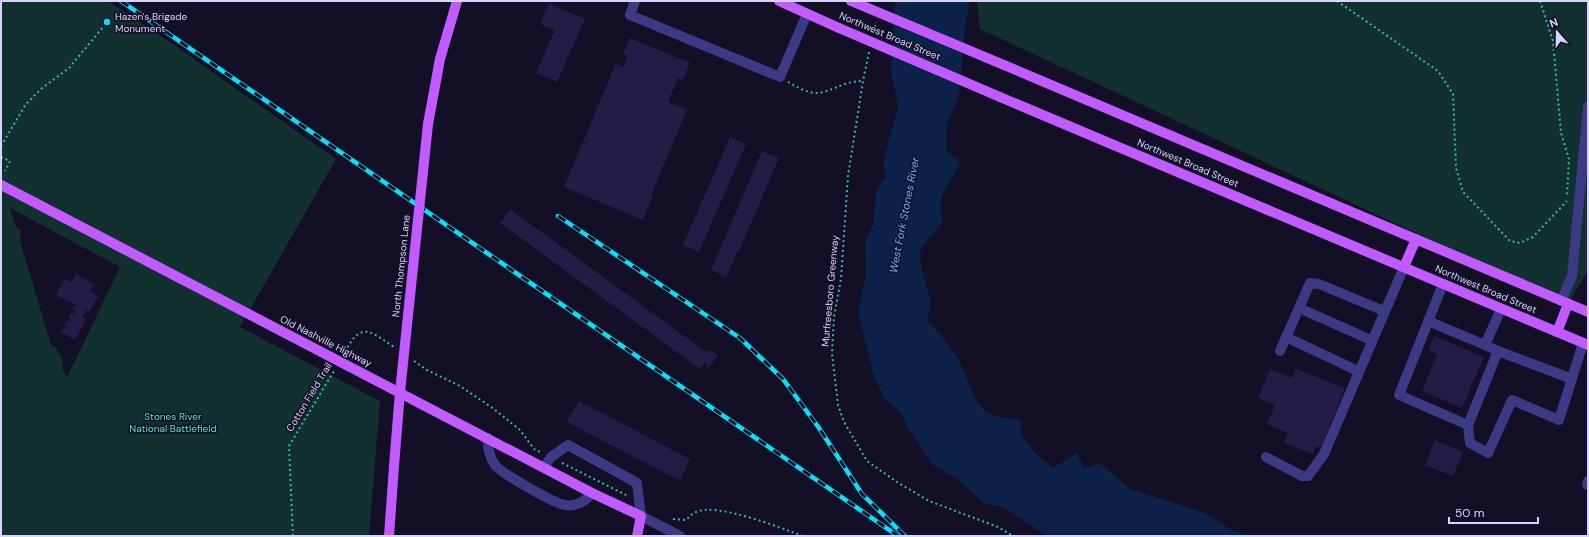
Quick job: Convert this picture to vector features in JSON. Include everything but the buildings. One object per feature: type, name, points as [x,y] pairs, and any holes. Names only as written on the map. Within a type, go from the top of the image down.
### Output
[{"type":"main road","name":"North Thompson Lane","points":[[389,536],[400,392],[428,124],[440,59],[457,1]]},
{"type":"main road","name":"Northwest Broad Street","points":[[779,1],[1000,97],[1585,344]]},
{"type":"main road","name":"Northwest Broad Street","points":[[851,1],[1588,312]]},
{"type":"main road","name":"Old Nashville Highway","points":[[1,185],[592,493],[641,516]]},
{"type":"main road","points":[[1404,267],[1416,239]]},
{"type":"main road","points":[[1557,332],[1565,302]]},
{"type":"main road","points":[[637,536],[641,516]]},
{"type":"street","points":[[635,1],[630,15],[780,77],[807,14]]},
{"type":"street","points":[[1565,302],[1572,276],[1588,106]]},
{"type":"street","points":[[1266,457],[1302,476],[1308,476],[1324,454],[1371,340],[1404,267]]},
{"type":"street","points":[[1280,351],[1310,283],[1319,284],[1384,311]]},
{"type":"street","points":[[1443,284],[1399,395],[1468,425]]},
{"type":"street","points":[[1299,308],[1371,340]]},
{"type":"street","points":[[1485,345],[1501,309]]},
{"type":"street","points":[[1428,321],[1498,351],[1572,379]]},
{"type":"street","points":[[1286,337],[1358,371]]},
{"type":"street","points":[[1498,351],[1468,425],[1470,443],[1488,453],[1512,400],[1559,420],[1585,344]]},
{"type":"street","points":[[488,438],[488,452],[496,466],[506,475],[545,496],[565,505],[580,504],[592,493]]},
{"type":"street","points":[[544,467],[551,457],[568,444],[637,483],[641,516],[680,536]]},
{"type":"path","points":[[1337,1],[1438,71],[1453,94],[1456,168],[1464,192],[1510,242],[1520,243],[1533,237],[1567,202],[1569,159],[1561,133],[1553,41],[1540,1]]},
{"type":"path","points":[[873,35],[877,19]]},
{"type":"path","points":[[1,146],[26,104],[41,88],[69,68],[104,26]]},
{"type":"path","name":"Murfreesboro Greenway","points":[[870,50],[862,81],[848,176],[841,279],[834,317],[834,367],[838,405],[844,422],[867,461],[897,482],[930,500],[998,527],[1013,536]]},
{"type":"path","points":[[780,77],[800,89],[818,93],[843,83],[862,81]]},
{"type":"path","points":[[1,157],[10,161],[5,171]]},
{"type":"path","name":"Cotton Field Trail","points":[[293,536],[289,446],[340,361]]},
{"type":"green space","name":"Stones River National Battlefield","points":[[1,1],[108,1],[177,47],[336,159],[240,327],[380,401],[369,536],[1,536]],"holes":[[[10,208],[120,267],[67,378],[63,370],[62,357],[54,346],[51,345],[20,241],[21,231],[15,225]]]},
{"type":"green space","points":[[977,1],[1588,1],[1588,270],[1568,304],[980,29]]},
{"type":"water","name":"West Fork Stones River","points":[[895,1],[970,1],[965,27],[959,96],[947,124],[946,150],[960,162],[944,191],[940,205],[943,222],[920,250],[921,267],[931,303],[927,321],[955,354],[977,402],[988,413],[1021,420],[1021,434],[1035,453],[1053,468],[1076,453],[1085,468],[1100,463],[1130,489],[1205,513],[1232,530],[1253,536],[1047,536],[1003,507],[984,503],[956,478],[933,465],[907,426],[901,412],[885,400],[873,373],[858,313],[866,274],[865,243],[873,225],[877,188],[886,178],[883,162],[898,107],[891,72]]},
{"type":"railway","points":[[121,1],[898,536]]},
{"type":"railway","points":[[558,216],[740,338],[783,379],[819,428],[862,494],[905,536]]},
{"type":"place","name":"Hazen's Brigade Monument","points":[[107,22]]}]
